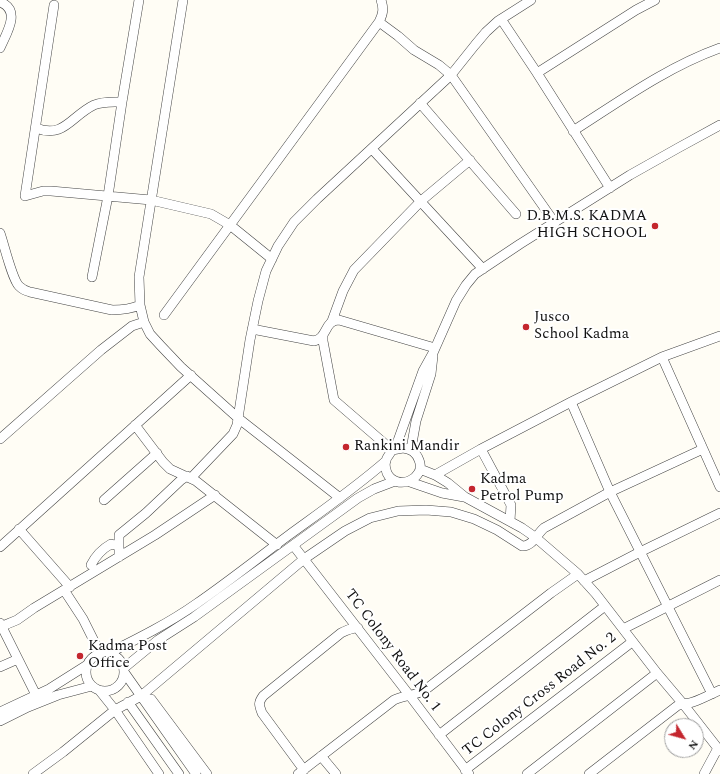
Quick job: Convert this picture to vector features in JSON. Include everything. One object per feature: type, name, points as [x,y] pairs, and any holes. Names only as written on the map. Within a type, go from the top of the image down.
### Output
[{"type":"street","points":[[92,277],[108,196],[139,0]]},
{"type":"street","points":[[183,0],[139,277],[140,305],[144,322],[150,334],[166,351],[238,418],[340,498]]},
{"type":"street","points":[[164,315],[379,22],[383,7],[381,0]]},
{"type":"street","points":[[118,557],[119,535],[146,513],[181,480],[189,477],[232,434],[237,425],[252,329],[266,271],[278,246],[294,222],[451,75],[486,32],[501,19],[531,0]]},
{"type":"street","points":[[537,73],[636,10],[655,0]]},
{"type":"street","points":[[0,2],[8,6],[12,17],[0,48]]},
{"type":"street","points":[[54,4],[26,196],[38,192],[51,191],[151,200],[211,214],[230,225],[272,259]]},
{"type":"street","points":[[501,19],[610,188]]},
{"type":"street","points":[[379,22],[414,50],[439,65],[451,75],[555,222]]},
{"type":"street","points":[[573,130],[674,69],[705,53],[720,48]]},
{"type":"street","points":[[36,128],[51,131],[60,129],[94,105],[122,102]]},
{"type":"street","points":[[420,103],[516,214]]},
{"type":"street","points":[[0,712],[48,689],[87,665],[92,658],[150,632],[196,604],[246,569],[371,474],[386,461],[393,450],[423,371],[434,351],[456,301],[475,274],[610,188],[720,125]]},
{"type":"street","points":[[372,148],[483,269]]},
{"type":"street","points":[[252,329],[314,341],[318,340],[323,336],[332,321],[343,291],[354,270],[421,202],[470,160]]},
{"type":"street","points":[[0,233],[15,279],[19,286],[24,290],[112,310],[125,310],[140,305]]},
{"type":"street","points":[[332,321],[340,320],[434,351]]},
{"type":"street","points":[[0,439],[101,350],[132,326],[144,322]]},
{"type":"street","points":[[323,336],[322,341],[334,400],[393,450]]},
{"type":"street","points":[[435,475],[570,402],[662,357],[720,336]]},
{"type":"street","points":[[411,449],[416,420],[431,374],[434,351]]},
{"type":"street","points":[[662,357],[720,487]]},
{"type":"street","points":[[0,547],[191,375]]},
{"type":"street","points":[[570,402],[610,492],[640,552],[716,692],[699,700],[677,706],[589,774]]},
{"type":"street","points":[[135,425],[163,462],[170,468],[196,481],[277,545]]},
{"type":"street","points":[[393,450],[403,448],[411,449],[417,454],[420,462],[420,470],[417,477],[410,482]]},
{"type":"street","points":[[481,449],[511,505],[510,521]]},
{"type":"street","points":[[33,774],[115,710],[143,694],[304,559],[345,531],[370,518],[398,511],[426,510],[451,512],[497,530],[522,546],[526,546],[544,528],[610,492],[703,449]]},
{"type":"street","points":[[104,500],[157,453]]},
{"type":"street","points":[[386,461],[385,469],[389,476],[395,481],[403,483],[410,482],[442,493],[465,497]]},
{"type":"street","points":[[420,470],[435,475],[448,483],[465,497],[522,528],[535,537],[581,577],[719,750],[704,774]]},
{"type":"street","points":[[0,721],[28,707],[58,695],[95,688],[108,691],[116,688],[122,681],[124,670],[158,640],[194,617],[358,498],[395,481]]},
{"type":"street","points":[[36,695],[0,626],[17,620],[34,608],[155,535],[215,495]]},
{"type":"street","points":[[358,628],[352,628],[341,633],[260,700],[259,705],[262,713],[301,772],[394,700],[420,693],[425,690],[551,593],[581,577],[640,552],[720,513]]},
{"type":"street","points":[[19,529],[67,588],[83,620],[105,653],[116,656],[121,661],[124,670],[207,774]]},
{"type":"street","points":[[91,565],[100,551],[111,544],[119,546]]},
{"type":"street","name":"TC Colony Road No. 1","points":[[293,545],[467,772]]},
{"type":"street","points":[[623,629],[720,580]]},
{"type":"street","points":[[439,736],[605,606]]},
{"type":"street","name":"TC Colony Cross Road No. 2","points":[[467,772],[632,642]]},
{"type":"street","points":[[0,667],[18,659]]},
{"type":"street","points":[[87,665],[87,679],[115,710],[159,774]]},
{"type":"street","points":[[527,774],[657,673]]},
{"type":"street","points":[[143,694],[196,774]]},
{"type":"street","points":[[128,702],[179,774]]},
{"type":"street","points":[[321,756],[336,774]]},
{"type":"place","name":"D.B.M.S. KADMA HIGH SCHOOL","points":[[655,226]]},
{"type":"place","name":"Jusco School Kadma","points":[[526,327]]},
{"type":"place","name":"Rankini Mandir","points":[[346,447]]},
{"type":"place","name":"Kadma Petrol Pump","points":[[472,489]]},
{"type":"place","name":"Kadma Post Office","points":[[80,656]]}]
